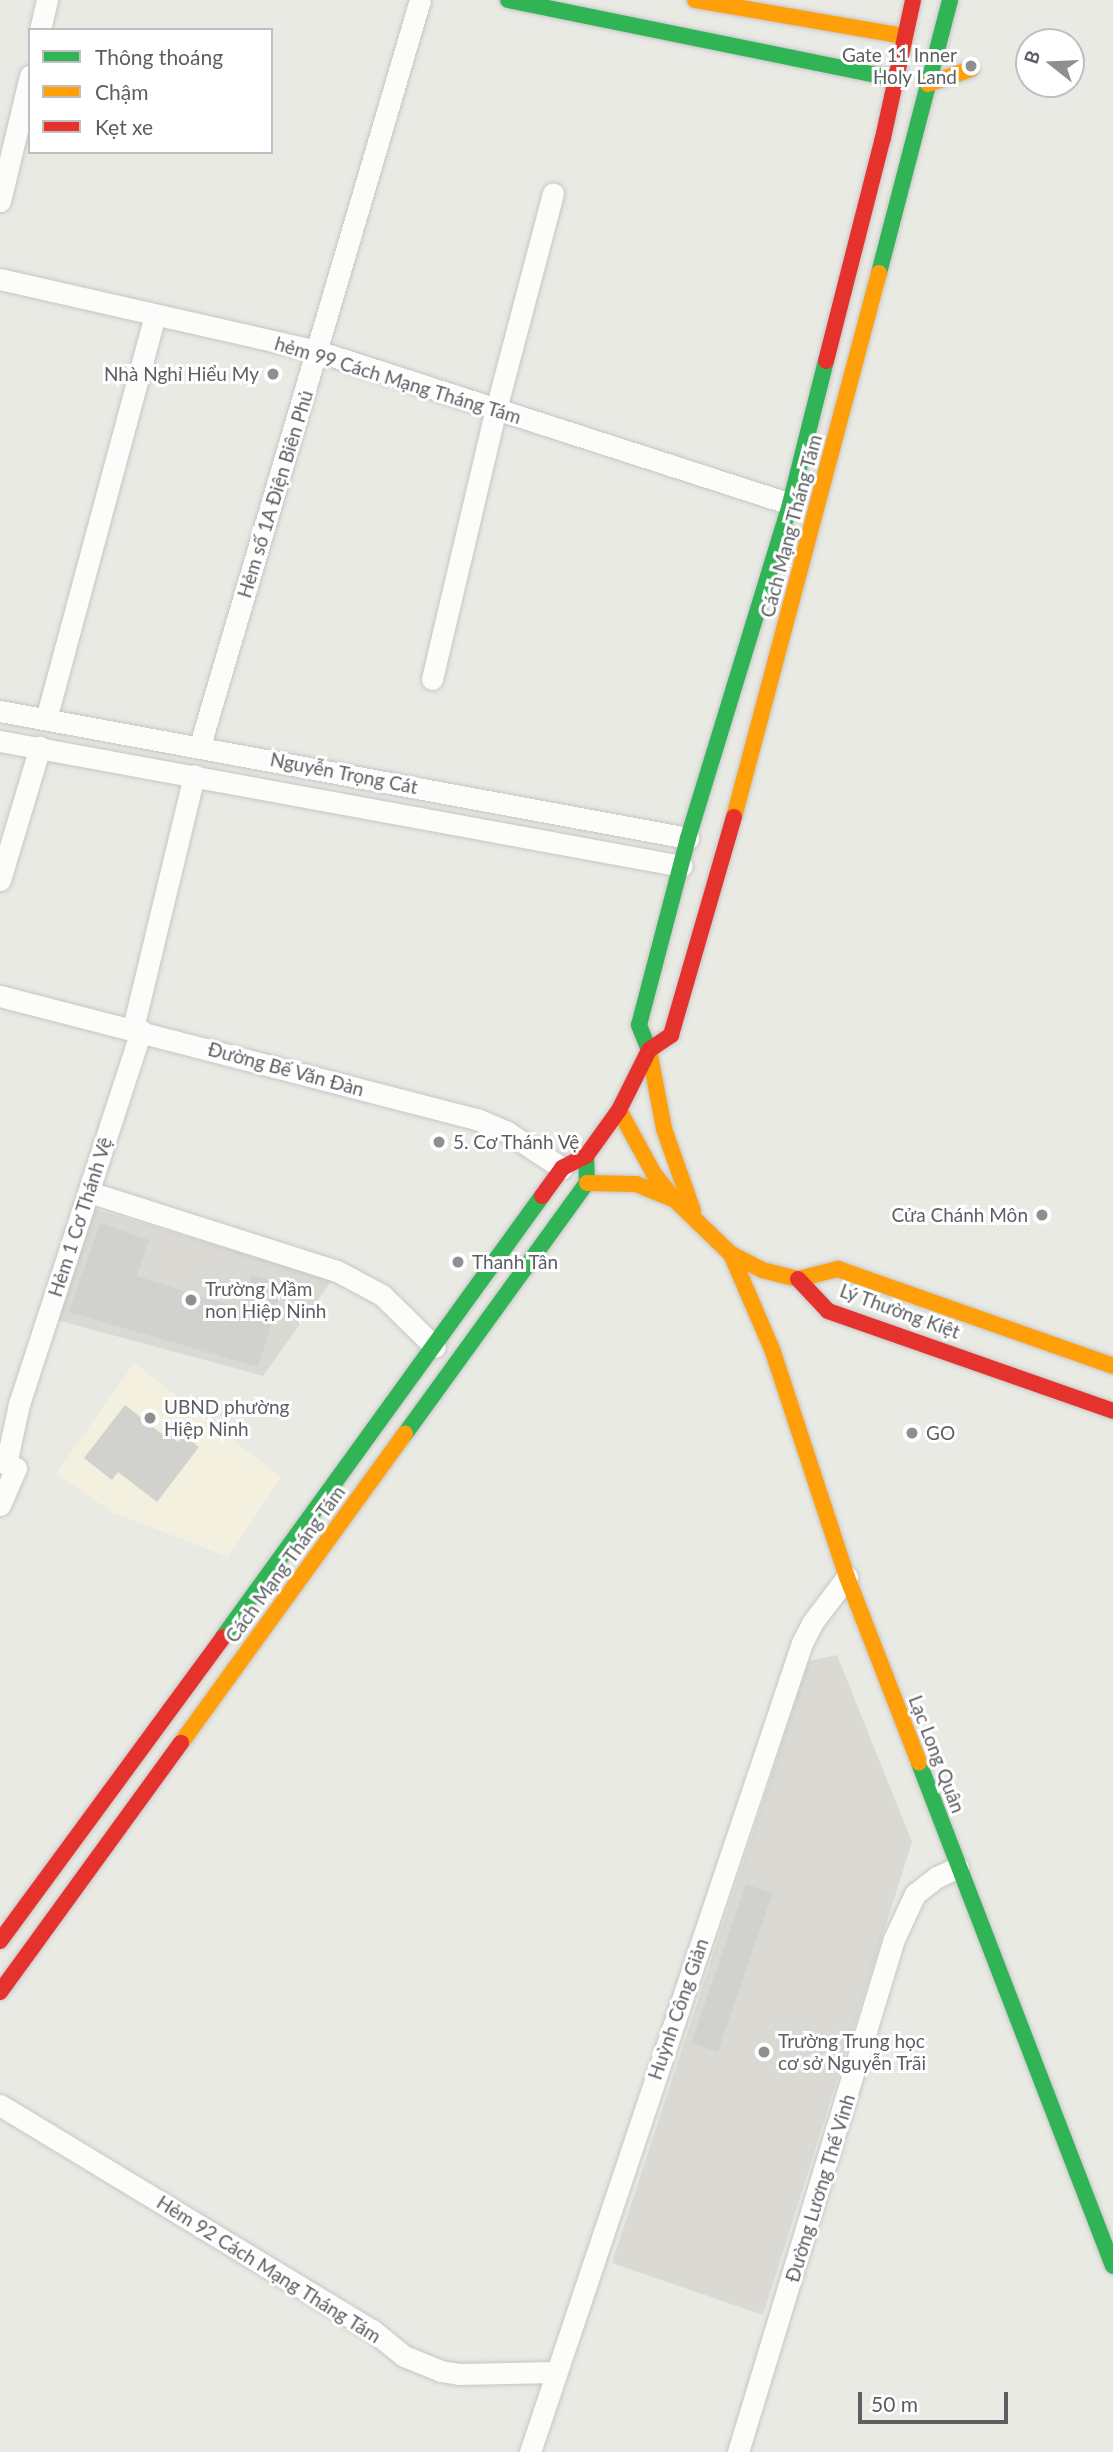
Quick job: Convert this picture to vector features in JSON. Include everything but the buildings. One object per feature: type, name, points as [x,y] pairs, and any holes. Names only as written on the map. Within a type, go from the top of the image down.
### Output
[{"type":"main road","points":[[508,0],[928,84],[938,49],[695,0]]},
{"type":"main road","name":"Cách Mạng Tháng Tám","points":[[913,0],[938,49]]},
{"type":"main road","name":"Cách Mạng Tháng Tám","points":[[649,1050],[639,1025],[698,854],[759,730],[950,0]]},
{"type":"main road","name":"Cách Mạng Tháng Tám","points":[[0,1941],[435,1347],[562,1168],[586,1156],[619,1110],[649,1050],[671,1035],[698,854],[724,721],[790,504],[847,285],[895,79],[938,49]]},
{"type":"main road","points":[[724,721],[759,730]]},
{"type":"main road","name":"Lạc Long Quân","points":[[649,1050],[664,1129],[697,1221]]},
{"type":"main road","name":"Lạc Long Quân","points":[[619,1110],[654,1174],[675,1200],[731,1254],[762,1270],[797,1279]]},
{"type":"main road","points":[[586,1156],[587,1183],[636,1184],[675,1200]]},
{"type":"main road","name":"Cách Mạng Tháng Tám","points":[[0,1992],[587,1183]]},
{"type":"main road","name":"Lạc Long Quân","points":[[731,1254],[772,1349],[847,1577],[1113,2266]]},
{"type":"main road","name":"Lý Thường Kiệt","points":[[797,1279],[838,1269],[1113,1366]]},
{"type":"main road","name":"Lý Thường Kiệt","points":[[797,1279],[828,1311],[1113,1411]]},
{"type":"street","points":[[40,28],[47,0]]},
{"type":"street","name":"Hẻm số 1A Điện Biên Phủ","points":[[200,746],[420,0]]},
{"type":"street","points":[[0,201],[28,84]]},
{"type":"street","points":[[432,679],[496,410],[553,193]]},
{"type":"street","name":"hẻm 99 Cách Mạng Tháng Tám","points":[[0,279],[317,351],[790,504]]},
{"type":"street","points":[[46,719],[155,314]]},
{"type":"street","name":"Nguyễn Trọng Cát","points":[[0,711],[200,746],[698,854]]},
{"type":"street","points":[[0,741],[194,775],[698,854]]},
{"type":"street","points":[[0,880],[40,747]]},
{"type":"street","name":"Hẻm 1 Cơ Thánh Vệ","points":[[0,1505],[16,1468],[6,1464],[9,1401],[89,1192],[137,1030],[194,775]]},
{"type":"street","name":"Đường Bế Văn Đàn","points":[[0,996],[477,1119],[507,1132],[562,1168]]},
{"type":"street","points":[[89,1192],[337,1271],[382,1296],[435,1347]]},
{"type":"street","name":"Huỳnh Công Giản","points":[[530,2452],[802,1643],[812,1622],[847,1577]]},
{"type":"street","name":"Đường Lương Thế Vinh","points":[[738,2452],[897,1930],[915,1894],[937,1877],[958,1867]]},
{"type":"street","name":"Hẻm 92 Cách Mạng Tháng Tám","points":[[0,2105],[372,2330],[404,2356],[426,2366],[459,2374],[556,2372]]},
{"type":"shaded area","name":"Trường Mầm non Hiệp Ninh","points":[[95,1209],[332,1280],[263,1376],[57,1320]]},
{"type":"shaded area","name":"UBND phường Hiệp Ninh","points":[[134,1363],[281,1477],[228,1557],[112,1512],[56,1474]]},
{"type":"shaded area","name":"Trường Trung học cơ sở Nguyễn Trãi","points":[[837,1655],[912,1842],[763,2315],[612,2263],[809,1661]]},
{"type":"traffic: fast","points":[[508,0],[895,79]]},
{"type":"traffic: fast","points":[[879,273],[950,0]]},
{"type":"traffic: fast","points":[[649,1050],[639,1025],[688,838],[790,504],[826,361]]},
{"type":"traffic: fast","points":[[405,1434],[587,1183],[586,1156]]},
{"type":"traffic: fast","points":[[223,1637],[542,1196]]},
{"type":"traffic: fast","points":[[919,1763],[1113,2266]]},
{"type":"traffic: slow","points":[[695,0],[904,36]]},
{"type":"traffic: slow","points":[[928,84],[971,69]]},
{"type":"traffic: slow","points":[[734,817],[879,273]]},
{"type":"traffic: slow","points":[[649,1050],[664,1129],[693,1211]]},
{"type":"traffic: slow","points":[[619,1110],[654,1174],[675,1200],[731,1254],[762,1270],[798,1279],[838,1269],[1113,1366]]},
{"type":"traffic: slow","points":[[587,1183],[636,1184],[671,1198]]},
{"type":"traffic: slow","points":[[731,1254],[772,1349],[847,1577],[919,1763]]},
{"type":"traffic: slow","points":[[181,1743],[405,1434]]},
{"type":"traffic: jam","points":[[826,361],[883,138],[913,0]]},
{"type":"traffic: jam","points":[[542,1196],[562,1168],[586,1156],[619,1110],[649,1050],[671,1035],[734,817]]},
{"type":"traffic: jam","points":[[798,1279],[828,1311],[1113,1411]]},
{"type":"traffic: jam","points":[[0,1941],[223,1637]]},
{"type":"traffic: jam","points":[[0,1992],[181,1743]]},
{"type":"place","name":"Gate 11 Inner Holy Land","points":[[971,66]]},
{"type":"place","name":"Nhà Nghỉ Hiểu My","points":[[273,374]]},
{"type":"place","name":"5. Cơ Thánh Vệ","points":[[439,1142]]},
{"type":"place","name":"Cửa Chánh Môn","points":[[1042,1215]]},
{"type":"place","name":"Thanh Tân","points":[[458,1262]]},
{"type":"place","name":"Trường Mầm non Hiệp Ninh","points":[[191,1300]]},
{"type":"place","name":"UBND phường Hiệp Ninh","points":[[150,1418]]},
{"type":"place","name":"GO","points":[[912,1433]]},
{"type":"place","name":"Trường Trung học cơ sở Nguyễn Trãi","points":[[764,2052]]}]
